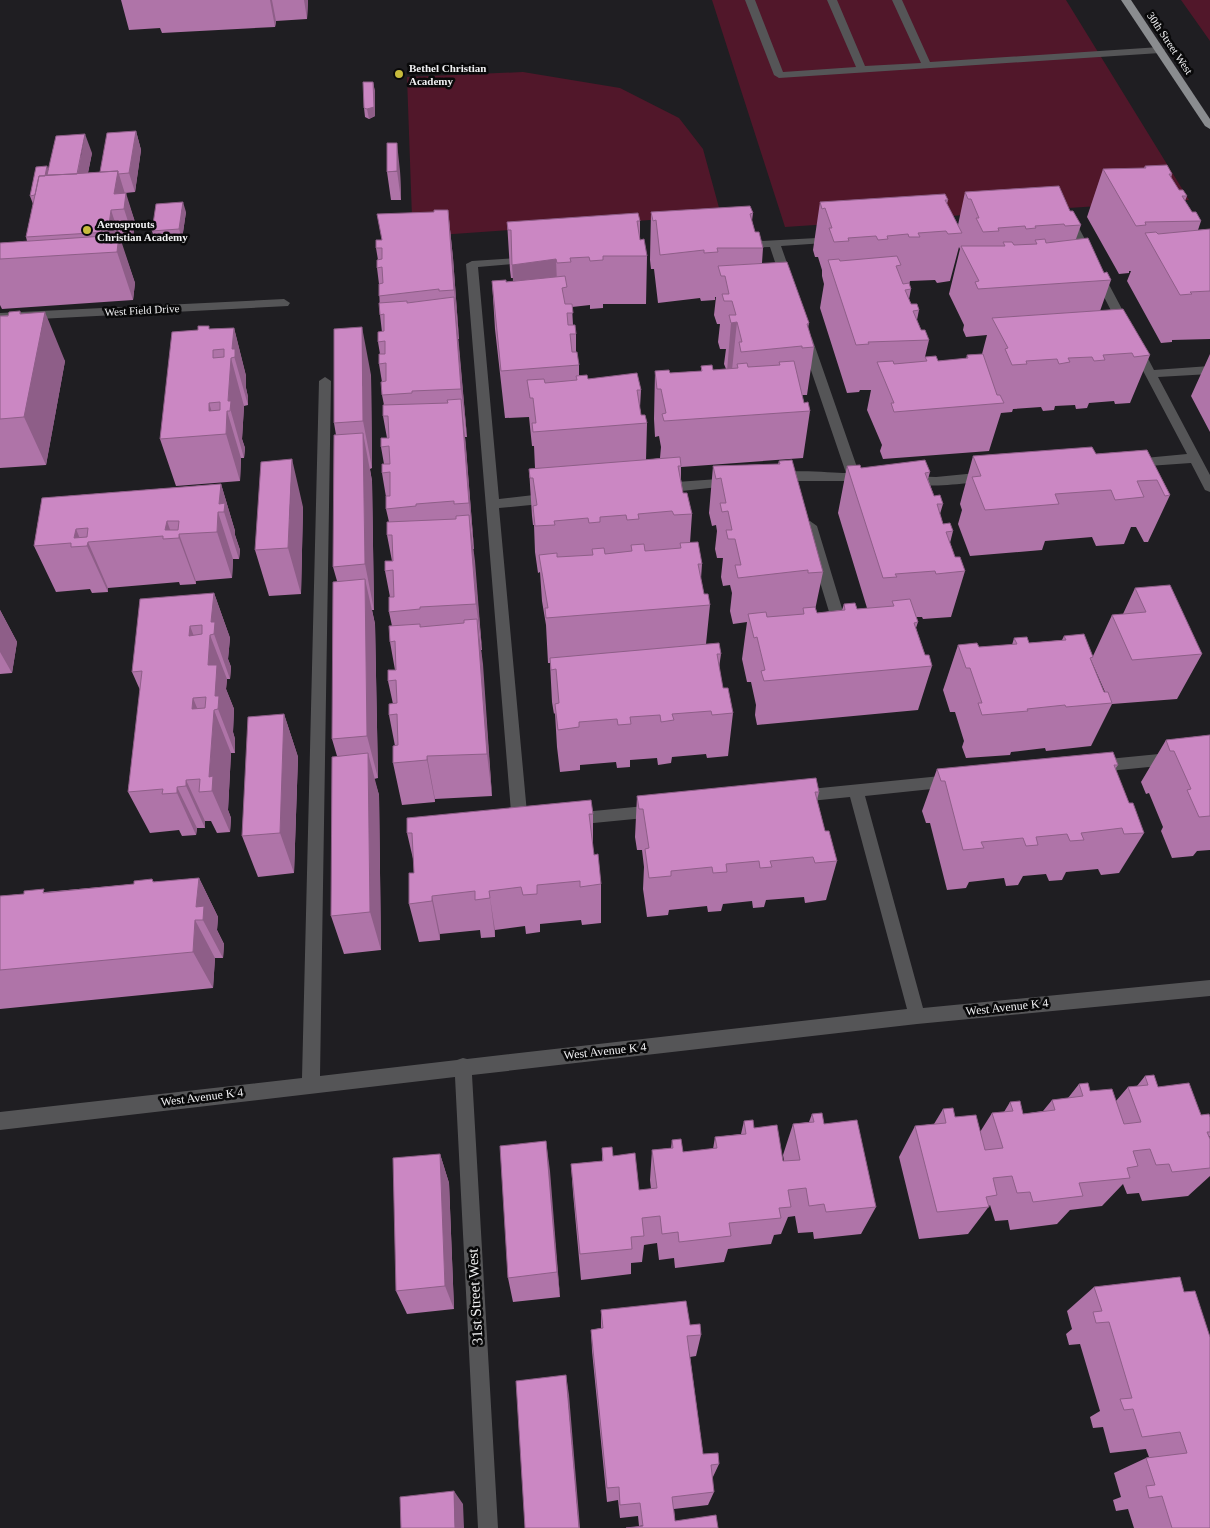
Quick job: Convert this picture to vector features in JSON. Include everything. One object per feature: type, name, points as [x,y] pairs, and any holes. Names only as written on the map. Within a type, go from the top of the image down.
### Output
[{"type":"main road","name":"30th Street West","points":[[1126,0],[1210,126]]},
{"type":"street","points":[[750,0],[779,75],[1160,50]]},
{"type":"street","points":[[832,0],[862,70]]},
{"type":"street","points":[[898,0],[927,65]]},
{"type":"street","points":[[1054,229],[1074,228],[1210,487]]},
{"type":"street","points":[[735,245],[851,239]]},
{"type":"street","points":[[774,243],[790,290]]},
{"type":"street","points":[[502,826],[525,824],[492,504],[472,264],[540,259]]},
{"type":"street","name":"West Field Drive","points":[[0,318],[284,303]]},
{"type":"street","points":[[803,327],[854,478]]},
{"type":"street","points":[[1151,374],[1210,370]]},
{"type":"street","points":[[312,1084],[325,381]]},
{"type":"street","points":[[1125,464],[1195,458]]},
{"type":"street","points":[[765,479],[854,478],[936,481],[996,475]]},
{"type":"street","points":[[648,489],[746,480]]},
{"type":"street","points":[[492,504],[560,498]]},
{"type":"street","points":[[806,513],[837,615]]},
{"type":"street","points":[[1082,768],[1210,755]]},
{"type":"street","points":[[786,798],[964,780]]},
{"type":"street","points":[[856,791],[917,1016]]},
{"type":"street","points":[[560,820],[668,809]]},
{"type":"street","name":"West Avenue K 4","points":[[0,1121],[463,1066],[917,1016],[1210,988]]},
{"type":"street","name":"31st Street West","points":[[463,1066],[488,1528]]},
{"type":"shaded area","points":[[712,0],[1066,0],[1189,200],[785,227]]},
{"type":"shaded area","points":[[1181,0],[1210,0],[1210,41]]},
{"type":"shaded area","points":[[523,72],[620,88],[679,118],[703,149],[721,215],[439,235],[412,218],[407,77]]},
{"type":"building","points":[[363,82],[373,82],[374,107],[364,108]]},
{"type":"building","points":[[136,131],[129,173],[118,174],[118,171],[100,172],[107,133]]},
{"type":"building","points":[[85,134],[77,174],[47,175],[56,136]]},
{"type":"building","points":[[387,143],[397,143],[397,171],[387,172]]},
{"type":"building","points":[[1167,165],[1172,174],[1169,174],[1179,190],[1183,190],[1187,196],[1182,196],[1192,212],[1196,212],[1201,221],[1145,222],[1146,225],[1136,226],[1103,169],[1146,168],[1145,166]]},
{"type":"building","points":[[47,166],[45,176],[39,176],[35,195],[30,196],[36,167]]},
{"type":"building","points":[[118,171],[114,194],[126,193],[124,209],[111,210],[108,232],[26,237],[39,176]]},
{"type":"building","points":[[1059,186],[1070,211],[1073,211],[1081,225],[1035,226],[1036,228],[1026,229],[1025,226],[998,228],[999,231],[983,232],[976,218],[979,218],[971,199],[968,199],[965,192]]},
{"type":"building","points":[[945,194],[948,200],[945,200],[962,233],[948,234],[946,231],[918,233],[920,237],[909,237],[908,234],[887,236],[888,239],[878,240],[876,236],[848,238],[849,241],[834,242],[829,228],[832,228],[825,208],[822,209],[820,202]]},
{"type":"building","points":[[183,202],[179,229],[152,231],[156,204]]},
{"type":"building","points":[[750,206],[753,213],[750,214],[755,232],[759,232],[763,248],[717,248],[718,252],[704,253],[704,250],[660,255],[656,220],[653,221],[651,212]]},
{"type":"building","points":[[434,210],[448,210],[454,290],[439,291],[439,289],[379,296],[379,284],[383,283],[382,267],[377,268],[377,260],[382,259],[382,248],[376,248],[376,240],[382,240],[377,214],[434,212]]},
{"type":"building","points":[[638,213],[640,221],[637,221],[640,240],[644,239],[647,256],[603,256],[603,260],[590,261],[589,257],[570,258],[571,262],[557,263],[556,259],[512,265],[511,230],[508,230],[507,222]]},
{"type":"building","points":[[1210,229],[1210,291],[1190,292],[1192,294],[1180,295],[1145,233],[1156,232],[1158,234]]},
{"type":"building","points":[[119,235],[117,252],[0,259],[0,243]]},
{"type":"building","points":[[1088,238],[1104,273],[1107,272],[1111,280],[978,289],[975,282],[979,281],[961,246],[1005,246],[1003,242],[1012,242],[1014,245],[1037,244],[1035,240],[1045,239],[1046,243]]},
{"type":"building","points":[[897,256],[901,265],[896,266],[903,284],[909,283],[911,289],[905,290],[911,304],[917,304],[919,310],[913,311],[921,330],[925,330],[929,340],[868,342],[869,344],[856,345],[828,260],[839,259],[840,261]]},
{"type":"building","points":[[787,262],[809,323],[807,324],[814,347],[802,348],[802,346],[741,352],[739,342],[742,342],[737,322],[731,323],[729,315],[736,315],[732,301],[724,301],[722,294],[729,294],[725,276],[721,276],[718,266]]},
{"type":"building","points":[[565,276],[567,287],[562,288],[565,304],[572,304],[573,313],[567,313],[568,325],[575,325],[576,334],[570,334],[572,352],[577,352],[579,365],[501,371],[492,281],[506,280],[506,282]]},
{"type":"building","points":[[454,297],[461,389],[412,391],[412,393],[382,395],[381,382],[386,381],[386,363],[379,364],[379,354],[385,354],[385,341],[378,342],[378,332],[384,331],[384,314],[380,315],[379,303],[407,301],[407,303]]},
{"type":"building","points":[[1123,309],[1150,355],[1134,357],[1132,353],[1103,355],[1105,360],[1094,361],[1092,357],[1068,358],[1070,362],[1059,364],[1057,359],[1026,361],[1027,364],[1012,365],[1005,349],[1008,348],[992,318]]},
{"type":"building","points":[[20,311],[20,314],[45,312],[24,417],[0,419],[0,316],[8,316],[9,312]]},
{"type":"building","points":[[198,326],[209,326],[209,329],[234,328],[232,349],[235,349],[235,357],[231,358],[228,401],[231,401],[230,411],[227,411],[226,434],[160,439],[172,332],[198,330]],"holes":[[[224,349],[224,357],[213,358],[213,350]],[[220,402],[220,410],[209,411],[209,403]]]},
{"type":"building","points":[[362,327],[363,421],[334,423],[334,329]]},
{"type":"building","points":[[983,354],[997,395],[1000,395],[1004,403],[894,412],[891,403],[894,403],[877,362],[893,361],[894,364],[927,361],[925,357],[936,356],[938,361],[968,358],[967,355]]},
{"type":"building","points":[[794,361],[804,403],[808,402],[810,411],[664,421],[662,414],[666,413],[661,389],[657,389],[655,371],[669,370],[670,373],[702,371],[701,366],[712,365],[713,370],[738,368],[737,364],[747,363],[748,367],[780,365],[779,362]]},
{"type":"building","points":[[637,373],[641,390],[637,390],[641,415],[645,415],[647,423],[533,432],[532,423],[536,423],[533,398],[530,398],[527,380],[544,379],[545,383],[577,380],[576,376],[587,375],[588,379]]},
{"type":"building","points":[[461,399],[469,503],[454,504],[454,501],[386,509],[386,496],[390,496],[390,472],[382,473],[382,464],[390,464],[389,446],[381,447],[381,438],[389,438],[388,416],[383,416],[383,405],[448,403],[447,400]]},
{"type":"building","points":[[363,433],[365,564],[333,567],[334,435]]},
{"type":"building","points":[[1092,447],[1096,454],[1147,450],[1170,495],[1165,496],[1157,480],[1137,481],[1144,497],[1115,500],[1111,490],[1055,494],[1059,504],[985,510],[972,477],[981,476],[973,456]]},
{"type":"building","points":[[680,457],[681,466],[678,466],[683,493],[687,493],[692,514],[674,515],[672,511],[638,514],[639,519],[627,520],[626,515],[600,517],[600,522],[589,523],[588,518],[554,521],[555,525],[535,526],[533,506],[537,505],[533,478],[530,478],[529,469]]},
{"type":"building","points":[[292,459],[288,548],[255,550],[261,462]]},
{"type":"building","points":[[792,460],[823,572],[808,573],[808,570],[738,578],[735,565],[741,565],[735,539],[728,539],[726,530],[732,530],[728,511],[722,512],[720,503],[726,503],[721,478],[716,479],[713,466],[780,464],[779,461]]},
{"type":"building","points":[[925,460],[930,472],[925,473],[934,496],[940,495],[943,504],[937,504],[943,524],[950,523],[953,531],[946,532],[955,557],[960,557],[965,571],[936,574],[935,571],[895,574],[897,577],[883,578],[847,466],[860,465],[861,468]]},
{"type":"building","points":[[221,484],[219,504],[225,503],[224,512],[218,512],[217,532],[179,534],[179,538],[163,539],[163,536],[88,542],[87,546],[71,547],[71,543],[34,546],[42,498]],"holes":[[[167,521],[179,521],[178,530],[165,530]],[[88,528],[87,537],[74,538],[76,529]]]},
{"type":"building","points":[[469,515],[476,604],[420,607],[420,609],[389,612],[389,597],[394,597],[393,570],[385,571],[385,561],[393,561],[392,535],[387,535],[387,522],[456,519],[456,516]]},
{"type":"building","points":[[698,542],[702,564],[698,564],[704,594],[708,594],[710,605],[546,618],[545,608],[548,608],[539,555],[557,553],[557,557],[593,555],[592,549],[604,548],[605,554],[632,551],[631,545],[644,544],[645,551],[681,548],[680,543]]},
{"type":"building","points":[[365,579],[367,736],[332,739],[333,582]]},
{"type":"building","points":[[1170,585],[1202,654],[1132,660],[1112,615],[1146,612],[1135,588]]},
{"type":"building","points":[[214,593],[211,622],[215,622],[214,634],[210,635],[208,665],[217,665],[215,696],[219,696],[218,709],[214,710],[209,777],[213,776],[212,791],[199,792],[200,779],[186,780],[186,786],[177,787],[177,793],[162,794],[163,789],[128,792],[142,671],[132,672],[140,599]],"holes":[[[202,625],[202,634],[189,636],[190,626]],[[206,697],[205,708],[192,709],[193,698]]]},
{"type":"building","points":[[910,599],[918,622],[914,623],[925,655],[929,655],[932,666],[764,681],[761,671],[765,670],[757,637],[754,638],[748,614],[766,612],[767,617],[804,614],[803,608],[815,607],[817,613],[845,610],[844,604],[855,603],[857,609],[894,606],[892,601]]},
{"type":"building","points":[[477,619],[487,754],[427,756],[427,760],[393,763],[393,746],[398,745],[397,714],[389,715],[389,704],[397,703],[396,680],[388,681],[388,670],[396,670],[395,641],[390,642],[389,626],[420,624],[420,627],[464,623],[464,620]]},
{"type":"building","points":[[1084,634],[1093,657],[1090,658],[1104,692],[1108,692],[1112,703],[1066,707],[1065,705],[1027,709],[1028,711],[982,715],[978,703],[982,703],[970,668],[966,668],[958,645],[977,643],[979,647],[1017,644],[1014,638],[1027,637],[1029,643],[1066,640],[1064,636]]},
{"type":"building","points":[[719,643],[721,654],[717,654],[723,688],[728,688],[733,713],[712,715],[711,711],[672,714],[674,720],[661,722],[660,715],[630,717],[631,724],[618,725],[617,719],[579,722],[579,727],[558,730],[555,704],[559,703],[556,669],[551,670],[550,658]]},
{"type":"building","points":[[284,714],[280,833],[242,836],[248,717]]},
{"type":"building","points":[[1210,735],[1210,816],[1199,817],[1187,790],[1191,789],[1174,751],[1170,751],[1166,740]]},
{"type":"building","points":[[1113,752],[1118,765],[1114,765],[1129,803],[1133,803],[1144,833],[1124,834],[1122,828],[1081,833],[1084,840],[1070,841],[1067,834],[1036,837],[1038,845],[1026,846],[1023,838],[981,842],[984,848],[963,850],[945,781],[941,781],[937,769]]},
{"type":"building","points":[[368,753],[370,912],[331,916],[332,757]]},
{"type":"building","points":[[816,778],[819,792],[815,792],[825,831],[829,831],[837,861],[815,863],[813,857],[770,861],[772,867],[760,868],[759,861],[726,864],[727,872],[713,873],[712,867],[671,871],[671,876],[649,878],[645,849],[649,848],[643,809],[639,809],[637,796]]},
{"type":"building","points":[[591,800],[593,814],[589,814],[594,855],[598,854],[601,884],[580,887],[580,881],[537,885],[537,894],[523,895],[521,887],[489,891],[490,898],[475,900],[475,891],[432,896],[432,901],[409,904],[409,873],[414,873],[412,833],[407,833],[407,818]]},
{"type":"building","points":[[199,878],[196,907],[204,906],[203,920],[195,920],[193,952],[0,970],[0,896],[24,894],[24,891],[44,889],[43,893],[134,884],[134,881],[152,879],[153,882]]},
{"type":"building","points":[[1154,1075],[1158,1087],[1189,1083],[1201,1115],[1209,1114],[1210,1132],[1207,1132],[1210,1139],[1210,1168],[1172,1172],[1169,1164],[1156,1165],[1150,1149],[1133,1151],[1138,1166],[1127,1168],[1130,1178],[1079,1183],[1083,1196],[1033,1202],[1030,1192],[1017,1193],[1012,1176],[993,1178],[997,1195],[986,1197],[989,1207],[937,1212],[915,1126],[946,1123],[943,1109],[953,1108],[955,1117],[976,1115],[985,1150],[1003,1148],[992,1113],[1013,1111],[1010,1102],[1020,1101],[1023,1114],[1055,1110],[1052,1100],[1083,1096],[1079,1084],[1088,1083],[1090,1091],[1112,1089],[1124,1124],[1141,1122],[1128,1087],[1148,1085],[1145,1076]]},
{"type":"building","points":[[822,1113],[824,1124],[857,1120],[876,1207],[826,1212],[824,1204],[809,1206],[806,1188],[788,1190],[791,1207],[779,1208],[781,1218],[729,1223],[731,1236],[679,1242],[678,1232],[662,1234],[660,1216],[642,1218],[644,1236],[631,1237],[632,1249],[580,1254],[571,1164],[603,1161],[602,1148],[612,1147],[613,1156],[635,1153],[639,1190],[657,1188],[652,1150],[673,1148],[672,1140],[681,1139],[683,1152],[717,1148],[715,1137],[746,1134],[744,1121],[753,1120],[754,1128],[777,1125],[783,1161],[800,1160],[793,1124],[814,1122],[812,1114]]},
{"type":"building","points":[[546,1141],[557,1272],[508,1278],[500,1146]]},
{"type":"building","points":[[440,1154],[445,1286],[396,1291],[393,1158]]},
{"type":"building","points":[[1180,1277],[1184,1292],[1195,1291],[1210,1337],[1210,1528],[1172,1528],[1162,1496],[1149,1498],[1146,1486],[1155,1485],[1146,1458],[1187,1453],[1180,1432],[1142,1437],[1133,1409],[1124,1410],[1120,1399],[1132,1398],[1109,1322],[1096,1323],[1093,1312],[1102,1311],[1094,1287]]},
{"type":"building","points":[[686,1301],[690,1325],[700,1324],[701,1335],[687,1336],[703,1454],[718,1453],[719,1464],[711,1465],[714,1492],[672,1497],[675,1521],[716,1515],[718,1528],[626,1528],[643,1526],[640,1503],[620,1505],[619,1487],[607,1488],[591,1330],[603,1328],[601,1310]]},
{"type":"building","points":[[566,1375],[579,1528],[525,1528],[516,1381]]},
{"type":"building","points":[[454,1491],[455,1528],[401,1528],[400,1497]]},
{"type":"place","name":"Bethel Christian Academy","points":[[399,74]]},
{"type":"place","name":"Aerosprouts Christian Academy","points":[[87,230]]}]
